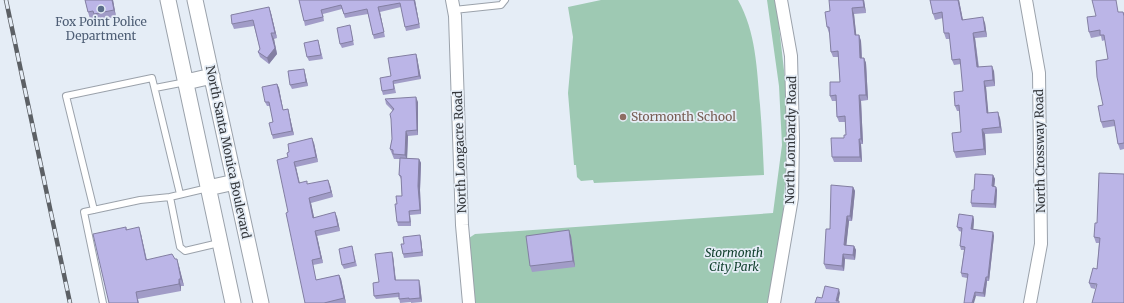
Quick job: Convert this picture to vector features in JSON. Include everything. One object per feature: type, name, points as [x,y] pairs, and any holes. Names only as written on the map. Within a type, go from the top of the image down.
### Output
[{"type":"street","points":[[168,0],[233,303]]},
{"type":"street","name":"North Santa Monica Boulevard","points":[[195,0],[261,303]]},
{"type":"street","name":"North Lombardy Road","points":[[774,303],[792,198],[793,94],[791,56],[781,0]]},
{"type":"street","name":"North Crossway Road","points":[[1026,0],[1039,73],[1041,244],[1030,303]]},
{"type":"street","name":"North Longacre Road","points":[[453,5],[459,105],[462,225],[469,303]]},
{"type":"street","points":[[186,82],[212,76]]},
{"type":"street","points":[[208,188],[235,182]]},
{"type":"lane","points":[[453,5],[501,5],[505,0]]},
{"type":"lane","points":[[94,210],[66,96],[152,78],[180,194]]},
{"type":"lane","points":[[155,88],[186,82]]},
{"type":"lane","points":[[103,303],[84,212],[140,200],[170,197],[208,188]]},
{"type":"lane","points":[[170,197],[180,247],[185,251],[220,243]]},
{"type":"green space","points":[[601,0],[738,0],[749,25],[755,51],[761,114],[764,175],[594,183],[593,180],[581,181],[577,177],[576,165],[574,165],[568,93],[573,37],[568,7]]},
{"type":"green space","name":"Stormonth City Park","points":[[767,0],[776,0],[786,88],[787,156],[782,226],[771,303],[474,303],[469,238],[475,234],[773,213],[782,145],[779,86]]},
{"type":"building","name":"Fox Point Police Department","points":[[85,0],[112,0],[114,10],[94,14],[93,11],[88,12]]},
{"type":"building","points":[[299,0],[414,0],[419,24],[405,27],[400,3],[378,7],[384,32],[373,35],[367,9],[344,14],[341,5],[321,10],[323,17],[304,21]]},
{"type":"building","points":[[829,0],[863,0],[864,7],[852,8],[855,35],[859,35],[860,58],[864,58],[866,95],[859,95],[861,139],[859,139],[860,157],[832,157],[831,138],[844,138],[844,135],[846,135],[845,116],[837,117],[836,95],[830,96],[830,82],[840,82],[838,51],[831,52],[829,27],[827,27],[825,12],[830,11]]},
{"type":"building","points":[[930,0],[958,0],[962,20],[983,17],[985,31],[973,33],[977,67],[992,66],[993,80],[984,81],[987,113],[998,112],[1000,127],[982,129],[984,149],[954,152],[952,133],[961,132],[959,105],[955,106],[954,92],[963,91],[960,59],[952,60],[949,33],[944,33],[942,12],[933,14]]},
{"type":"building","points":[[1092,0],[1116,0],[1118,12],[1123,12],[1124,16],[1124,143],[1118,144],[1114,120],[1101,122],[1098,106],[1103,105],[1097,77],[1096,61],[1108,59],[1104,35],[1100,35],[1100,30],[1089,32],[1087,17],[1096,16]]},
{"type":"building","points":[[269,7],[275,33],[271,33],[275,48],[267,58],[258,52],[260,49],[253,20],[232,24],[231,15]]},
{"type":"building","points":[[350,25],[353,41],[340,44],[337,28]]},
{"type":"building","points":[[318,40],[321,55],[307,57],[304,43]]},
{"type":"building","points":[[416,54],[419,76],[393,81],[394,89],[382,91],[380,78],[391,76],[388,58]]},
{"type":"building","points":[[304,69],[306,82],[290,85],[288,71]]},
{"type":"building","points":[[277,84],[283,110],[288,109],[292,131],[272,135],[269,123],[273,122],[269,102],[265,102],[262,87]]},
{"type":"building","points":[[416,97],[417,130],[406,131],[405,155],[393,154],[393,150],[390,149],[392,139],[390,114],[394,109],[385,99]]},
{"type":"building","points":[[312,138],[316,157],[294,162],[299,183],[307,181],[307,184],[328,180],[331,192],[309,198],[313,218],[335,212],[338,226],[315,231],[321,258],[312,260],[316,280],[339,275],[344,298],[324,303],[305,303],[286,213],[288,212],[277,160],[288,157],[288,144]]},
{"type":"building","points":[[400,158],[419,159],[418,186],[420,210],[409,211],[410,222],[397,222],[395,204],[397,204],[396,196],[402,196],[401,176],[399,175]]},
{"type":"building","points":[[1099,173],[1124,174],[1124,303],[1092,303],[1097,284],[1089,283],[1093,268],[1097,269],[1100,238],[1094,237],[1095,223],[1097,223]]},
{"type":"building","points":[[975,174],[993,175],[992,186],[996,187],[994,204],[971,203]]},
{"type":"building","points":[[831,185],[853,187],[850,216],[847,216],[844,245],[854,246],[853,255],[843,254],[842,266],[824,264],[826,229],[830,229]]},
{"type":"building","points":[[959,214],[973,216],[971,229],[993,232],[988,277],[986,277],[983,293],[975,292],[972,303],[964,303],[968,274],[961,273],[965,247],[960,246],[962,228],[957,227]]},
{"type":"building","points":[[126,227],[126,230],[139,227],[146,260],[172,254],[175,259],[177,259],[181,279],[179,279],[179,284],[136,292],[138,303],[109,303],[93,234]]},
{"type":"building","points":[[569,230],[573,261],[530,266],[526,236]]},
{"type":"building","points":[[420,235],[422,252],[403,254],[401,244],[404,244],[403,237]]},
{"type":"building","points":[[352,246],[355,262],[342,265],[339,249]]},
{"type":"building","points":[[392,252],[395,280],[419,280],[420,298],[399,299],[399,293],[374,296],[373,283],[379,282],[375,254]]},
{"type":"building","points":[[825,286],[839,289],[836,301],[839,301],[839,303],[815,303],[817,297],[822,298]]},
{"type":"railway","points":[[6,0],[70,303]]},
{"type":"place","name":"Fox Point Police Department","points":[[101,9]]},
{"type":"place","name":"Stormonth School","points":[[623,117]]}]
